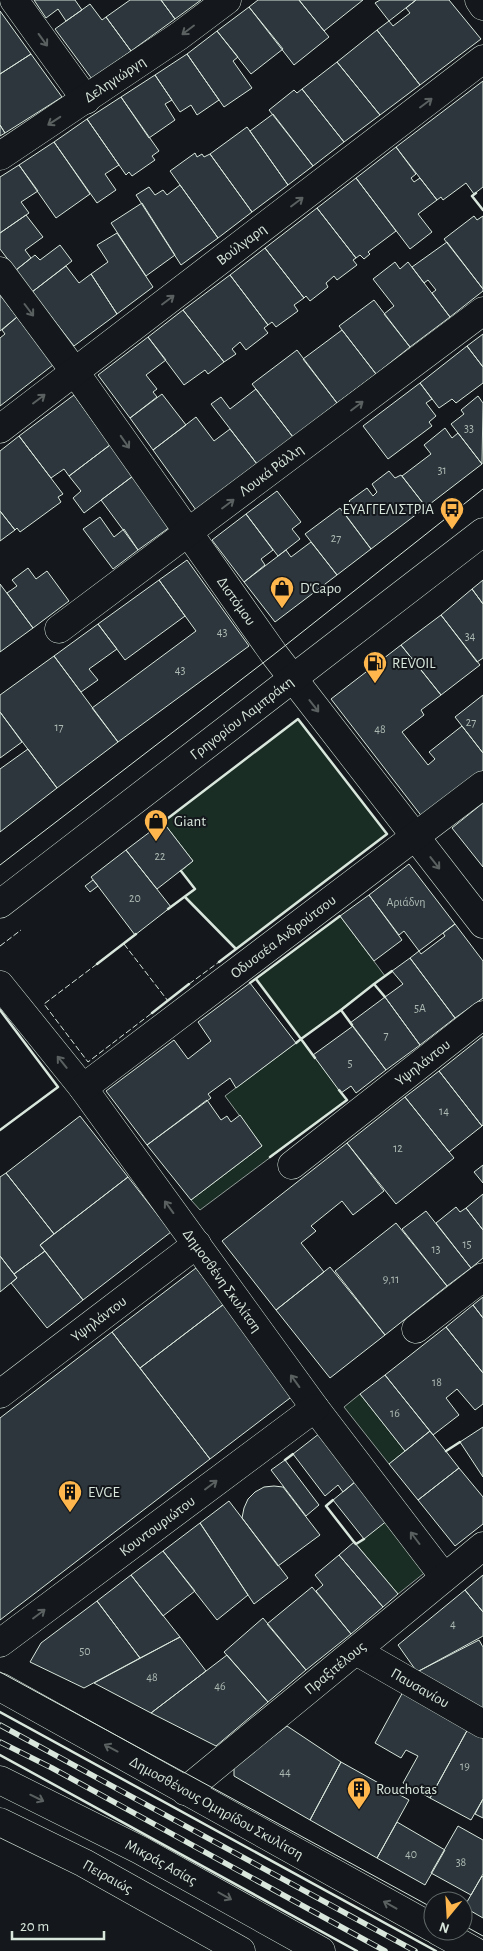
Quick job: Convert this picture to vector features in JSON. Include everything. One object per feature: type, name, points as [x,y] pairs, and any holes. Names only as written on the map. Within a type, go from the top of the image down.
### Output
[{"type":"street","points":[[14,0],[86,100]]},
{"type":"street","name":"Δεληγιώργη","points":[[0,156],[86,100],[179,36],[227,0]]},
{"type":"street","points":[[479,0],[483,6]]},
{"type":"street","name":"Βούλγαρη","points":[[0,429],[483,59]]},
{"type":"street","name":"Διστόμου","points":[[0,271],[75,372],[293,678],[483,924]]},
{"type":"street","name":"Λουκά Ράλλη","points":[[59,629],[483,311]]},
{"type":"street","name":"Γρηγορίου Λαμπράκη","points":[[0,904],[483,532]]},
{"type":"street","name":"Οδυσσέα Ανδρούτσου","points":[[83,1088],[483,785]]},
{"type":"street","name":"Δημοσθένη Σκυλίτση","points":[[0,985],[83,1088],[315,1408],[444,1577]]},
{"type":"street","name":"Υψηλάντου","points":[[292,1165],[483,1015]]},
{"type":"street","name":"Υψηλάντου","points":[[0,1394],[196,1244]]},
{"type":"street","points":[[416,1329],[483,1277]]},
{"type":"street","name":"Κουντουριώτου","points":[[0,1643],[315,1408]]},
{"type":"street","name":"Πραξιτέλους","points":[[185,1791],[483,1546]]},
{"type":"street","name":"Παυσανίου","points":[[356,1651],[483,1724]]},
{"type":"street","name":"Δημοσθένους Ομηρίδου Σκυλίτση","points":[[0,1687],[423,1922]]},
{"type":"street","name":"Μικράς Ασίας","points":[[0,1780],[140,1850],[321,1951]]},
{"type":"street","name":"Πειραιώς","points":[[0,1822],[84,1863],[241,1951]]},
{"type":"street","points":[[456,1941],[474,1951]]},
{"type":"green space","points":[[298,719],[387,834],[236,949],[185,897],[195,889],[181,871],[193,861],[163,822]]},
{"type":"green space","points":[[340,916],[385,976],[301,1039],[256,979]]},
{"type":"green space","points":[[301,1039],[347,1100],[200,1210],[191,1200],[262,1146],[225,1096]]},
{"type":"green space","points":[[360,1394],[405,1451],[389,1464],[344,1407]]},
{"type":"green space","points":[[393,1516],[433,1566],[398,1594],[356,1544]]},
{"type":"building","points":[[34,0],[75,0],[82,10],[66,21],[58,9],[46,18]]},
{"type":"building","points":[[130,0],[161,0],[175,19],[131,51],[106,17]]},
{"type":"building","points":[[161,0],[201,0],[175,19]]},
{"type":"building","points":[[258,0],[299,0],[329,37],[294,65],[249,7]]},
{"type":"building","points":[[299,0],[363,0],[324,31]]},
{"type":"building","points":[[380,0],[416,0],[389,21],[375,3]]},
{"type":"building","points":[[416,0],[449,0],[481,39],[420,85],[377,30],[389,21],[393,26],[410,13],[406,8]]},
{"type":"building","points":[[90,4],[102,20],[106,17],[131,51],[92,79],[55,29]]},
{"type":"building","points":[[249,7],[283,49],[251,74],[217,31]]},
{"type":"building","points":[[0,11],[31,54],[0,74]]},
{"type":"building","points":[[377,30],[420,85],[380,115],[337,62]]},
{"type":"building","points":[[217,31],[238,57],[233,61],[252,88],[224,107],[187,54]]},
{"type":"building","points":[[31,54],[62,97],[5,133],[0,125],[0,74]]},
{"type":"building","points":[[187,54],[219,100],[197,115],[191,105],[180,112],[155,75]]},
{"type":"building","points":[[337,62],[380,115],[344,142],[302,89]]},
{"type":"building","points":[[155,75],[172,100],[165,104],[175,120],[149,138],[121,97]]},
{"type":"building","points":[[483,81],[483,187],[474,194],[466,183],[443,200],[441,197],[437,200],[396,147]]},
{"type":"building","points":[[302,89],[344,142],[313,166],[269,110],[294,90],[297,93]]},
{"type":"building","points":[[121,97],[159,151],[152,156],[155,160],[132,176],[129,172],[126,175],[87,119]]},
{"type":"building","points":[[273,114],[313,166],[288,185],[250,131]]},
{"type":"building","points":[[87,119],[119,165],[105,174],[116,190],[97,203],[54,142]]},
{"type":"building","points":[[0,125],[5,133],[0,136]]},
{"type":"building","points":[[247,127],[288,185],[252,212],[210,154]]},
{"type":"building","points":[[54,142],[90,194],[56,218],[19,165]]},
{"type":"building","points":[[396,147],[416,174],[411,178],[414,182],[420,178],[437,200],[418,214],[432,232],[410,249],[356,178]]},
{"type":"building","points":[[195,153],[197,157],[202,154],[204,157],[210,154],[252,212],[218,238],[170,171]]},
{"type":"building","points":[[19,165],[38,191],[21,202],[29,213],[0,233],[0,177]]},
{"type":"building","points":[[356,178],[396,231],[368,252],[370,254],[364,259],[360,255],[356,258],[317,208]]},
{"type":"building","points":[[180,185],[218,238],[181,265],[136,195],[149,187],[155,195],[163,190],[167,195]]},
{"type":"building","points":[[142,203],[175,255],[146,276],[111,223]]},
{"type":"building","points":[[317,208],[356,258],[353,260],[357,265],[337,280],[334,276],[326,283],[328,287],[310,301],[306,296],[304,298],[265,248]]},
{"type":"building","points":[[26,215],[43,237],[25,250],[31,258],[16,270],[0,249],[0,233]]},
{"type":"building","points":[[474,216],[477,220],[483,216],[483,289],[444,239]]},
{"type":"building","points":[[117,233],[153,287],[117,314],[91,274],[108,262],[97,245]]},
{"type":"building","points":[[447,242],[483,289],[483,291],[450,317],[432,293],[436,290],[428,280],[424,283],[412,267]]},
{"type":"building","points":[[60,245],[72,261],[32,292],[16,270],[35,255],[40,260]]},
{"type":"building","points":[[265,248],[304,298],[294,305],[298,311],[276,327],[272,322],[268,325],[230,275]]},
{"type":"building","points":[[395,262],[400,269],[408,262],[450,317],[410,347],[384,314],[394,306],[373,279]]},
{"type":"building","points":[[66,266],[79,283],[91,274],[117,314],[74,346],[32,292]]},
{"type":"building","points":[[230,275],[268,325],[264,328],[268,333],[246,350],[240,342],[232,349],[236,354],[224,362],[183,310]]},
{"type":"building","points":[[0,295],[17,317],[0,331]]},
{"type":"building","points":[[374,300],[410,347],[376,374],[339,326]]},
{"type":"building","points":[[183,310],[224,362],[208,374],[205,370],[184,385],[148,337]]},
{"type":"building","points":[[17,317],[53,365],[0,406],[0,338],[5,334],[2,330]]},
{"type":"building","points":[[342,330],[376,374],[337,403],[303,359]]},
{"type":"building","points":[[483,334],[483,367],[467,346]]},
{"type":"building","points":[[148,337],[166,360],[146,375],[157,389],[153,392],[157,397],[130,418],[98,375]]},
{"type":"building","points":[[467,346],[483,367],[483,383],[456,403],[452,399],[439,408],[420,383]]},
{"type":"building","points":[[297,350],[337,403],[293,437],[252,384]]},
{"type":"building","points":[[420,383],[432,399],[426,403],[436,416],[429,422],[432,426],[388,459],[363,426]]},
{"type":"building","points":[[256,389],[293,437],[257,464],[211,404],[221,397],[230,409]]},
{"type":"building","points":[[162,394],[186,425],[153,450],[130,418]]},
{"type":"building","points":[[74,395],[110,445],[69,476],[64,469],[51,478],[19,436]]},
{"type":"building","points":[[478,396],[483,403],[482,464],[451,424],[464,414],[461,410]]},
{"type":"building","points":[[196,417],[214,441],[230,429],[257,464],[196,510],[153,450]]},
{"type":"building","points":[[445,428],[452,438],[458,433],[482,464],[426,507],[402,476],[431,454],[424,445]]},
{"type":"building","points":[[19,436],[63,494],[58,497],[61,502],[20,532],[17,528],[15,530],[0,511],[0,451]]},
{"type":"building","points":[[110,445],[133,476],[84,513],[73,498],[81,491],[69,476]]},
{"type":"building","points":[[389,471],[395,478],[401,475],[426,507],[371,549],[345,514],[354,507],[349,501],[367,488],[373,496],[377,492],[372,484]]},
{"type":"building","points":[[133,476],[170,527],[138,550],[101,500]]},
{"type":"building","points":[[277,491],[301,522],[292,529],[300,539],[278,556],[246,514]]},
{"type":"building","points":[[340,508],[371,549],[337,575],[305,534]]},
{"type":"building","points":[[0,511],[15,530],[0,541]]},
{"type":"building","points":[[246,514],[273,550],[261,559],[265,565],[244,582],[212,540]]},
{"type":"building","points":[[100,517],[114,537],[124,529],[138,550],[113,569],[83,529]]},
{"type":"building","points":[[311,542],[337,575],[275,622],[244,582],[286,550],[291,557]]},
{"type":"building","points":[[187,560],[249,646],[118,742],[92,708],[196,631],[159,580]]},
{"type":"building","points":[[28,568],[36,579],[47,571],[69,601],[33,628],[7,593],[17,586],[12,580]]},
{"type":"building","points":[[159,580],[185,616],[125,660],[98,624]]},
{"type":"building","points":[[483,580],[483,604],[472,589]]},
{"type":"building","points":[[0,584],[33,628],[0,652]]},
{"type":"building","points":[[472,589],[483,604],[483,658],[477,662],[441,615]]},
{"type":"building","points":[[441,615],[480,665],[441,695],[401,645]]},
{"type":"building","points":[[98,624],[117,649],[89,669],[98,680],[81,692],[54,656]]},
{"type":"building","points":[[401,645],[441,695],[421,710],[424,715],[402,732],[428,765],[435,759],[429,752],[462,726],[483,753],[483,772],[423,818],[331,699]]},
{"type":"building","points":[[54,656],[118,742],[57,788],[0,712],[0,695]]},
{"type":"building","points":[[483,695],[483,753],[455,717]]},
{"type":"building","points":[[0,712],[22,742],[0,758]]},
{"type":"building","points":[[28,749],[57,788],[0,832],[0,769]]},
{"type":"building","points":[[483,803],[483,867],[452,828]]},
{"type":"building","points":[[163,822],[193,861],[157,889],[126,850]]},
{"type":"building","points":[[126,850],[171,907],[135,935],[91,877]]},
{"type":"building","points":[[409,864],[455,924],[419,951],[404,931],[399,935],[369,895]]},
{"type":"building","points":[[93,880],[98,886],[90,892],[85,886]]},
{"type":"building","points":[[369,895],[402,940],[374,961],[340,916]]},
{"type":"building","points":[[455,924],[483,961],[483,998],[455,1018],[410,958],[419,951],[421,954],[445,936],[443,933]]},
{"type":"building","points":[[410,958],[455,1018],[420,1045],[385,997],[403,984],[392,971]]},
{"type":"building","points":[[250,983],[296,1043],[236,1088],[230,1078],[208,1094],[211,1098],[147,1145],[106,1091],[174,1040],[188,1059],[211,1041],[198,1022]]},
{"type":"building","points":[[385,997],[420,1045],[386,1070],[350,1023]]},
{"type":"building","points":[[353,1026],[386,1070],[356,1093],[351,1086],[341,1093],[313,1055]]},
{"type":"building","points":[[483,1036],[483,1125],[482,1126],[439,1071]]},
{"type":"building","points":[[439,1071],[482,1126],[449,1152],[405,1097]]},
{"type":"building","points":[[405,1097],[454,1158],[396,1204],[347,1143]]},
{"type":"building","points":[[207,1100],[221,1120],[227,1116],[231,1122],[240,1115],[262,1146],[191,1200],[147,1145]]},
{"type":"building","points":[[80,1116],[128,1177],[54,1234],[6,1173]]},
{"type":"building","points":[[347,1143],[384,1191],[353,1215],[342,1201],[311,1226],[316,1231],[301,1243],[324,1272],[276,1310],[222,1241]]},
{"type":"building","points":[[483,1165],[483,1183],[474,1172]]},
{"type":"building","points":[[6,1173],[54,1234],[40,1245],[45,1251],[14,1274],[0,1256],[0,1177]]},
{"type":"building","points":[[128,1177],[171,1232],[83,1300],[40,1245]]},
{"type":"building","points":[[483,1194],[483,1230],[466,1208]]},
{"type":"building","points":[[456,1207],[460,1212],[466,1208],[483,1230],[483,1258],[471,1268],[436,1223]]},
{"type":"building","points":[[426,1211],[471,1268],[447,1286],[402,1229]]},
{"type":"building","points":[[396,1223],[447,1286],[385,1335],[335,1271]]},
{"type":"building","points":[[45,1251],[83,1300],[47,1328],[11,1283],[17,1278],[14,1274]]},
{"type":"building","points":[[0,1256],[17,1278],[0,1292]]},
{"type":"building","points":[[330,1267],[385,1335],[330,1378],[276,1310]]},
{"type":"building","points":[[196,1268],[224,1304],[140,1368],[112,1332]]},
{"type":"building","points":[[483,1297],[483,1318],[473,1305]]},
{"type":"building","points":[[224,1304],[294,1395],[210,1459],[140,1368]]},
{"type":"building","points":[[473,1305],[483,1318],[483,1373],[446,1327]]},
{"type":"building","points":[[446,1327],[483,1373],[483,1404],[475,1410],[457,1389],[446,1398],[459,1415],[433,1435],[385,1375]]},
{"type":"building","name":"EVGE","points":[[112,1332],[210,1459],[0,1620],[0,1418]]},
{"type":"building","points":[[385,1375],[430,1431],[405,1451],[360,1394]]},
{"type":"building","points":[[483,1427],[483,1477],[460,1442]]},
{"type":"building","points":[[324,1430],[361,1477],[343,1492],[338,1485],[325,1496],[293,1454]]},
{"type":"building","points":[[430,1431],[459,1468],[418,1500],[389,1464]]},
{"type":"building","points":[[285,1460],[319,1505],[306,1516],[271,1470]]},
{"type":"building","points":[[459,1468],[483,1497],[483,1524],[455,1546],[418,1500]]},
{"type":"building","points":[[361,1477],[393,1516],[364,1539],[333,1500]]},
{"type":"building","points":[[264,1487],[283,1487],[320,1535],[278,1566],[242,1518],[248,1499],[255,1492]]},
{"type":"building","points":[[229,1501],[288,1578],[254,1604],[200,1523]]},
{"type":"building","points":[[200,1523],[248,1595],[217,1620],[163,1551]]},
{"type":"building","points":[[354,1542],[398,1594],[383,1607],[339,1555]]},
{"type":"building","points":[[163,1551],[195,1591],[163,1616],[131,1575]]},
{"type":"building","points":[[339,1555],[383,1607],[351,1634],[316,1591],[323,1585],[315,1575]]},
{"type":"building","points":[[131,1575],[180,1637],[140,1658],[97,1601]]},
{"type":"building","points":[[483,1575],[483,1612],[465,1590]]},
{"type":"building","points":[[312,1587],[351,1634],[306,1670],[267,1624]]},
{"type":"building","points":[[465,1590],[483,1612],[483,1636],[417,1672],[398,1645]]},
{"type":"building","points":[[97,1601],[140,1658],[84,1688],[30,1662],[41,1643]]},
{"type":"building","points":[[263,1618],[306,1670],[268,1702],[224,1652]]},
{"type":"building","points":[[180,1637],[206,1671],[151,1713],[94,1683]]},
{"type":"building","points":[[479,1640],[483,1647],[483,1709],[417,1672]]},
{"type":"building","points":[[227,1655],[268,1702],[216,1746],[151,1713]]},
{"type":"building","points":[[404,1690],[469,1727],[430,1798],[403,1783],[418,1756],[406,1750],[401,1758],[375,1743]]},
{"type":"building","points":[[287,1726],[341,1762],[310,1820],[234,1776],[234,1767]]},
{"type":"building","points":[[469,1727],[483,1735],[483,1799],[471,1820],[430,1798]]},
{"type":"building","name":"Rouchotas","points":[[341,1762],[409,1800],[377,1858],[310,1820]]},
{"type":"building","points":[[483,1799],[483,1818],[475,1814]]},
{"type":"building","points":[[397,1822],[445,1850],[425,1885],[377,1858]]},
{"type":"building","points":[[458,1826],[483,1840],[483,1874],[473,1892],[464,1891],[431,1873]]},
{"type":"building","points":[[482,1876],[483,1918],[473,1912],[473,1892]]},
{"type":"tram line","points":[[0,865],[272,656],[483,489]]},
{"type":"tram line","points":[[0,1672],[423,1903]]},
{"type":"tram line","points":[[473,1930],[483,1936]]},
{"type":"railway","points":[[0,1725],[415,1951]]},
{"type":"railway","points":[[0,1742],[52,1768],[385,1951]]},
{"type":"fence","points":[[0,946],[21,930]]},
{"type":"fence","points":[[124,944],[168,1001]]},
{"type":"fence","points":[[189,984],[219,962]]},
{"type":"fence","points":[[97,964],[44,1004],[88,1062],[152,1013]]},
{"type":"wall","points":[[476,193],[472,196],[483,210]]},
{"type":"wall","points":[[163,822],[298,719],[387,834],[219,962]]},
{"type":"wall","points":[[168,909],[195,889],[181,871]]},
{"type":"wall","points":[[185,897],[236,949]]},
{"type":"wall","points":[[250,983],[340,916]]},
{"type":"wall","points":[[97,964],[136,934]]},
{"type":"wall","points":[[374,984],[392,971]]},
{"type":"wall","points":[[256,979],[301,1039],[296,1043]]},
{"type":"wall","points":[[152,1013],[189,984]]},
{"type":"wall","points":[[341,1010],[374,984],[385,997]]},
{"type":"wall","points":[[0,1010],[58,1087],[0,1130]]},
{"type":"wall","points":[[315,1058],[301,1039],[341,1010],[352,1025]]},
{"type":"wall","points":[[270,1157],[347,1100],[339,1090]]},
{"type":"wall","points":[[446,1451],[460,1442]]},
{"type":"wall","points":[[285,1460],[293,1454]]},
{"type":"wall","points":[[333,1500],[326,1506],[354,1542],[356,1544],[364,1539]]},
{"type":"wall","points":[[0,1712],[436,1951]]},
{"type":"wall","points":[[0,1755],[357,1951]]},
{"type":"place","name":"ΕΥΑΓΓΕΛΙΣΤΡΙΑ","points":[[452,530]]},
{"type":"place","name":"D'Capo","points":[[282,609]]},
{"type":"place","name":"REVOIL","points":[[375,684]]},
{"type":"place","name":"Giant","points":[[156,842]]},
{"type":"place","name":"EVGE","points":[[70,1513]]},
{"type":"place","name":"Rouchotas","points":[[359,1810]]}]
